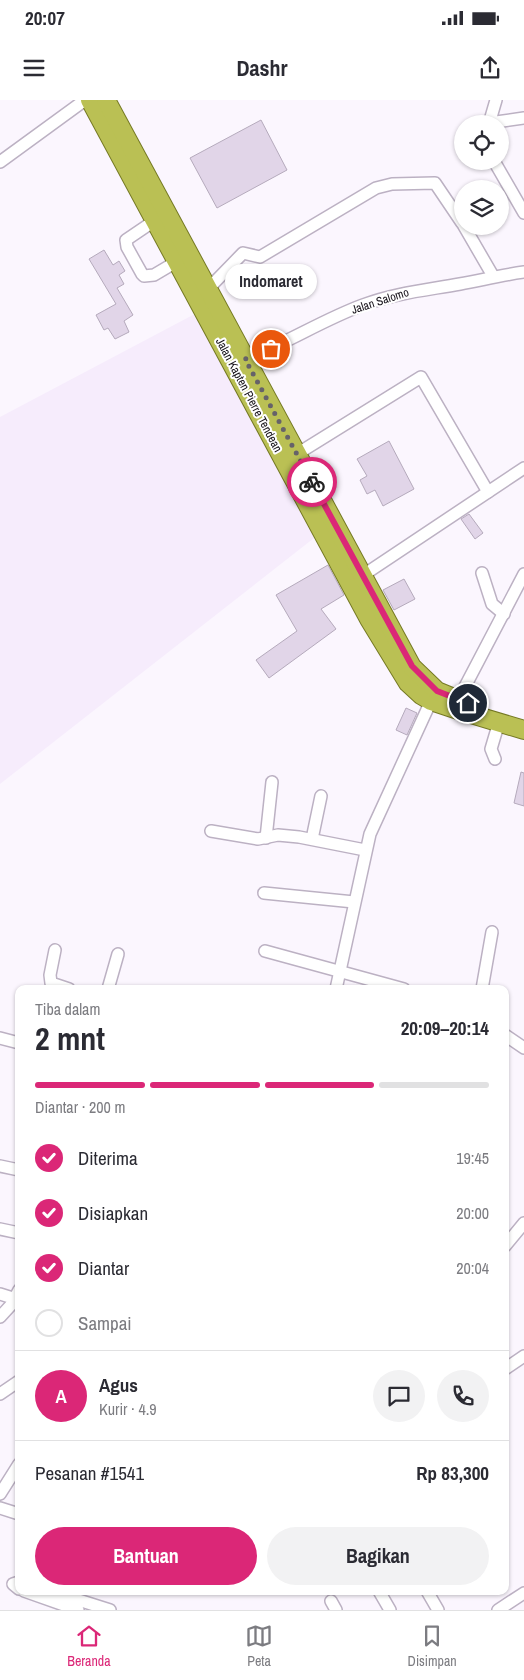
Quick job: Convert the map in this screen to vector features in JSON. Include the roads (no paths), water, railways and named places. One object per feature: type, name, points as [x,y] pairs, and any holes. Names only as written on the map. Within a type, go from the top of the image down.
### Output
[{"type":"highway","name":"Jalan Kapten Pierre Tendean","points":[[90,100],[176,262],[245,359],[297,454],[320,514],[362,576],[412,666],[437,691],[458,700],[524,720]]},
{"type":"highway","name":"Jalan Kapten Pierre Tendean","points":[[106,100],[208,289],[220,326],[320,514],[368,619],[408,683],[431,701],[524,730]]},
{"type":"street","points":[[0,162],[85,100]]},
{"type":"street","points":[[492,115],[496,100]]},
{"type":"street","points":[[509,121],[524,118]]},
{"type":"street","points":[[499,170],[524,213]]},
{"type":"street","points":[[208,289],[243,253],[250,253],[260,257],[376,188],[392,184],[435,183],[454,212]]},
{"type":"street","points":[[154,221],[126,240],[134,260],[144,276],[154,275],[176,262]]},
{"type":"street","points":[[469,235],[493,276]]},
{"type":"street","name":"Jalan Salomo","points":[[245,359],[278,346],[340,314],[379,299],[410,291],[524,272]]},
{"type":"street","points":[[297,454],[421,377],[488,492]]},
{"type":"street","points":[[362,576],[524,468]]},
{"type":"street","points":[[482,573],[492,604],[504,614]]},
{"type":"street","points":[[458,700],[524,574]]},
{"type":"street","points":[[337,985],[370,834],[431,701]]},
{"type":"street","points":[[495,758],[491,749],[498,722]]},
{"type":"street","points":[[266,838],[272,782]]},
{"type":"street","points":[[312,838],[321,796]]},
{"type":"street","points":[[211,831],[253,838],[284,835],[312,838],[365,850]]},
{"type":"street","points":[[264,893],[354,902]]},
{"type":"street","points":[[483,985],[492,932]]},
{"type":"street","points":[[55,950],[50,975],[51,983],[57,985]]},
{"type":"street","points":[[265,951],[390,985]]},
{"type":"street","points":[[109,985],[118,954]]},
{"type":"street","points":[[0,1038],[15,1042]]},
{"type":"street","points":[[509,1038],[524,1048]]},
{"type":"street","points":[[0,1166],[15,1169]]},
{"type":"street","points":[[509,1241],[524,1223]]},
{"type":"street","points":[[0,1229],[15,1233]]},
{"type":"street","points":[[0,1294],[15,1296]]},
{"type":"street","points":[[0,1317],[15,1300]]},
{"type":"street","points":[[509,1365],[524,1356]]},
{"type":"street","points":[[0,1394],[15,1384]]},
{"type":"street","points":[[0,1494],[3,1482],[15,1468]]},
{"type":"street","points":[[0,1508],[15,1513]]},
{"type":"street","points":[[498,1610],[524,1593]]},
{"type":"street","points":[[35,1595],[78,1610]]},
{"type":"street","points":[[63,1595],[110,1610]]},
{"type":"street","points":[[381,1595],[390,1610]]},
{"type":"street","points":[[429,1595],[438,1610]]},
{"type":"place","name":"Indomaret","points":[[271,349]]}]
